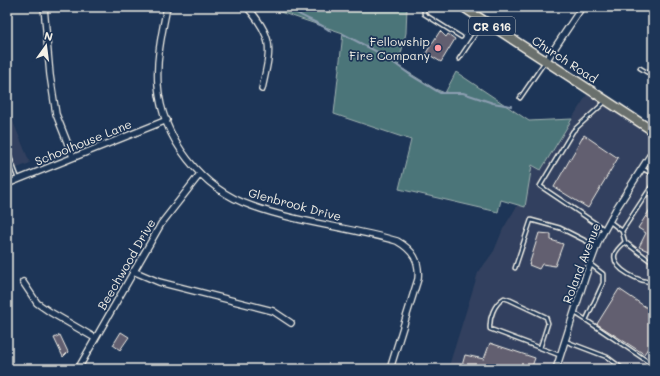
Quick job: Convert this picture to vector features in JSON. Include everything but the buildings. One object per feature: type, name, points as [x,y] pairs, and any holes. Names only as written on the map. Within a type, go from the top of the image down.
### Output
[{"type":"main road","name":"Church Road","points":[[463,7],[606,101],[651,128]]},
{"type":"street","points":[[44,7],[50,75],[56,114],[73,157]]},
{"type":"street","name":"Glenbrook Drive","points":[[167,7],[160,44],[158,74],[159,94],[167,120],[181,148],[200,174],[225,193],[251,206],[396,241],[410,250],[417,262],[418,273],[414,294],[390,369]]},
{"type":"street","points":[[247,7],[260,22],[269,42],[269,57],[262,89]]},
{"type":"street","points":[[546,61],[582,7]]},
{"type":"street","name":"Schoolhouse Lane","points":[[7,184],[167,120]]},
{"type":"street","name":"Roland Avenue","points":[[556,369],[590,264],[604,229],[653,151]]},
{"type":"street","name":"Beechwood Drive","points":[[78,369],[161,224],[200,174]]},
{"type":"street","points":[[133,271],[159,282],[274,311],[291,323]]},
{"type":"street","points":[[23,282],[33,297],[43,307],[95,338]]},
{"type":"lane","points":[[424,7],[424,14],[461,37]]},
{"type":"lane","points":[[459,59],[484,21]]},
{"type":"lane","points":[[520,98],[546,61]]},
{"type":"lane","points":[[640,68],[653,76]]},
{"type":"lane","points":[[604,229],[540,186],[573,131],[606,101]]},
{"type":"lane","points":[[7,150],[18,180]]},
{"type":"lane","points":[[642,168],[653,174]]},
{"type":"lane","points":[[622,231],[653,184]]},
{"type":"lane","points":[[515,268],[531,220],[560,228],[597,246]]},
{"type":"lane","points":[[609,221],[622,231],[625,242],[653,263]]},
{"type":"lane","points":[[625,242],[616,251],[616,262],[632,277],[644,282],[653,282]]},
{"type":"lane","points":[[586,320],[604,283],[603,274],[590,264]]},
{"type":"lane","points":[[540,348],[548,323],[546,317],[504,298],[498,302],[489,320],[490,329],[540,348],[560,355]]},
{"type":"lane","points":[[574,313],[653,365]]},
{"type":"lane","points":[[564,341],[607,357],[622,369]]},
{"type":"shaded area","points":[[590,90],[653,131],[653,369],[448,369],[478,273],[494,251],[503,229],[528,188],[532,165],[540,169]]},
{"type":"shaded area","points":[[7,107],[30,163],[7,172]]},
{"type":"green space","points":[[265,7],[407,7],[406,33],[398,66],[435,89],[445,93],[456,72],[529,121],[572,119],[541,170],[532,165],[525,207],[501,200],[498,212],[399,189],[411,140],[334,114],[343,33]]},
{"type":"waterway","points":[[291,7],[297,13],[330,31]]},
{"type":"waterway","points":[[343,34],[383,55],[412,76],[440,93],[463,93],[493,103],[511,106]]},
{"type":"place","name":"Fellowship Fire Company","points":[[438,48]]}]
